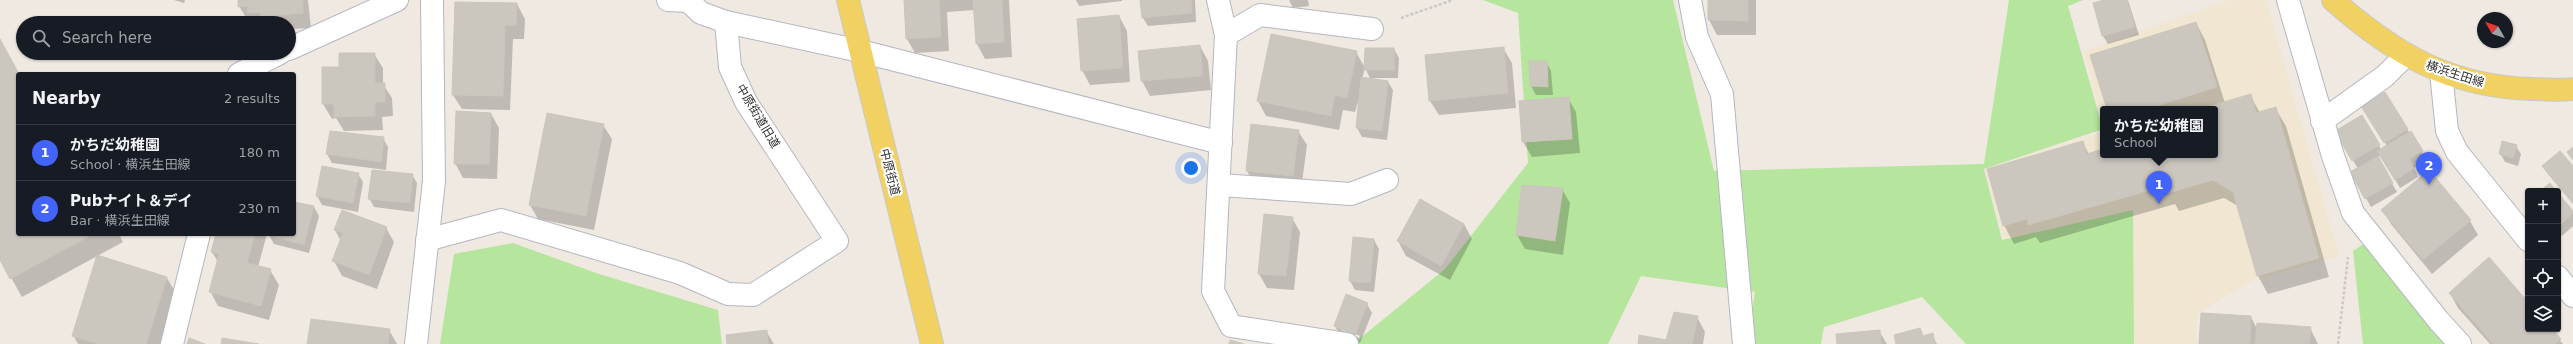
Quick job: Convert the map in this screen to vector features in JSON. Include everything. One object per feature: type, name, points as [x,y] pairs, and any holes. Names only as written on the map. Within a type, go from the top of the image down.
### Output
[{"type":"main road","name":"中原街道","points":[[848,0],[932,344]]},
{"type":"main road","name":"横浜生田線","points":[[2333,0],[2363,26],[2405,56],[2441,72],[2501,88],[2573,89]]},
{"type":"street","points":[[296,46],[397,0]]},
{"type":"street","points":[[416,344],[434,181],[432,0]]},
{"type":"street","points":[[681,0],[701,13],[726,22],[860,50],[1221,143]]},
{"type":"street","points":[[1218,0],[1226,35],[1220,185],[1213,292],[1232,326],[1347,344]]},
{"type":"street","points":[[1690,0],[1697,37],[1722,94],[1744,344]]},
{"type":"street","points":[[2288,0],[2322,120],[2353,213],[2439,321],[2460,344]]},
{"type":"street","points":[[1226,35],[1260,15],[1372,29]]},
{"type":"street","name":"中原街道旧道","points":[[427,240],[501,220],[680,273],[728,294],[753,295],[837,241],[746,102],[730,67],[726,22]]},
{"type":"street","points":[[2322,120],[2385,76],[2405,56]]},
{"type":"street","points":[[243,72],[266,60]]},
{"type":"street","points":[[2441,72],[2447,131],[2454,145],[2525,236]]},
{"type":"street","points":[[1220,185],[1351,194],[1387,180]]},
{"type":"street","points":[[172,344],[199,236]]},
{"type":"street","points":[[2561,282],[2573,296]]},
{"type":"path","points":[[1372,29],[1453,0]]},
{"type":"path","points":[[2338,344],[2353,213]]},
{"type":"shaded area","points":[[2230,0],[2266,0],[2339,256],[2253,280],[2197,314],[2196,344],[2088,344],[2064,281],[2003,238],[1985,169],[2100,133],[2100,158],[2218,158],[2218,106],[2100,106],[2100,112],[2084,51]]},
{"type":"green space","points":[[1483,0],[1673,0],[1714,171],[1984,164],[2009,0],[2083,0],[2068,6],[2100,118],[2100,130],[1984,169],[2002,240],[2133,210],[2134,344],[1966,344],[1922,297],[1824,327],[1821,344],[1747,344],[1755,292],[1641,276],[1608,344],[1353,344],[1445,269],[1528,163],[1518,13]]},
{"type":"green space","points":[[2370,240],[2459,344],[2363,344],[2353,251]]},
{"type":"green space","points":[[513,243],[599,274],[718,310],[722,344],[440,344],[454,254]]},
{"type":"building","points":[[238,0],[303,0],[303,13],[261,16],[260,12],[248,13],[247,6],[238,7]]},
{"type":"building","points":[[904,0],[939,0],[941,37],[906,39]]},
{"type":"building","points":[[973,0],[1002,0],[1004,42],[976,44]]},
{"type":"building","points":[[1140,0],[1191,0],[1192,13],[1142,18]]},
{"type":"building","points":[[1708,0],[1748,0],[1748,21],[1708,20]]},
{"type":"building","points":[[2104,0],[2127,0],[2135,27],[2102,36],[2093,3]]},
{"type":"building","points":[[455,2],[517,3],[516,25],[505,25],[503,96],[452,95]]},
{"type":"building","points":[[1119,15],[1123,68],[1081,71],[1077,19]]},
{"type":"building","points":[[2196,22],[2217,87],[2157,106],[2106,106],[2090,55]]},
{"type":"building","points":[[1271,34],[1357,51],[1347,98],[1335,95],[1331,116],[1257,101]]},
{"type":"building","points":[[0,39],[18,72],[16,72],[16,236],[89,236],[10,279],[0,260]]},
{"type":"building","points":[[1200,45],[1203,76],[1141,81],[1138,51]]},
{"type":"building","points":[[1504,47],[1508,93],[1429,101],[1425,55]]},
{"type":"building","points":[[1365,48],[1394,48],[1394,70],[1364,70]]},
{"type":"building","points":[[339,53],[375,53],[375,83],[385,83],[385,102],[375,102],[375,116],[334,117],[334,104],[322,104],[322,67],[339,67]]},
{"type":"building","points":[[1529,61],[1547,61],[1548,87],[1530,86]]},
{"type":"building","points":[[1361,77],[1388,81],[1382,131],[1356,128]]},
{"type":"building","points":[[2385,92],[2408,129],[2384,143],[2361,106]]},
{"type":"building","points":[[2251,94],[2256,113],[2276,107],[2319,258],[2257,276],[2233,192],[2213,180],[2168,193],[2165,186],[2028,225],[2027,219],[2003,226],[1987,169],[2083,141],[2087,154],[2100,150],[2100,158],[2218,158],[2218,106],[2210,106]]},
{"type":"building","points":[[1569,97],[1572,139],[1522,142],[1519,101]]},
{"type":"building","points":[[456,111],[491,113],[489,164],[454,164]]},
{"type":"building","points":[[547,113],[604,124],[586,216],[529,205]]},
{"type":"building","points":[[2362,115],[2380,145],[2352,161],[2335,131]]},
{"type":"building","points":[[1251,124],[1299,130],[1293,176],[1246,171]]},
{"type":"building","points":[[330,131],[384,137],[381,162],[326,154]]},
{"type":"building","points":[[2411,131],[2423,151],[2409,159],[2414,168],[2395,180],[2377,151]]},
{"type":"building","points":[[2502,141],[2517,145],[2513,158],[2499,154]]},
{"type":"building","points":[[2573,147],[2573,160],[2567,152]]},
{"type":"building","points":[[2560,151],[2573,166],[2573,203],[2561,188],[2542,166]]},
{"type":"building","points":[[2378,156],[2393,183],[2365,199],[2350,172]]},
{"type":"building","points":[[322,166],[359,173],[353,203],[316,196]]},
{"type":"building","points":[[372,170],[413,174],[410,203],[368,199]]},
{"type":"building","points":[[2429,170],[2471,220],[2423,260],[2381,210]]},
{"type":"building","points":[[2550,183],[2554,188],[2544,188]]},
{"type":"building","points":[[1522,185],[1563,188],[1555,241],[1516,235]]},
{"type":"building","points":[[2561,197],[2573,211],[2573,213],[2561,224]]},
{"type":"building","points":[[1420,199],[1464,224],[1441,266],[1397,241]]},
{"type":"building","points":[[296,202],[314,206],[304,245],[272,236],[296,236]]},
{"type":"building","points":[[342,210],[387,227],[369,275],[332,261],[343,233],[334,230]]},
{"type":"building","points":[[1264,214],[1293,217],[1286,276],[1258,274]]},
{"type":"building","points":[[215,236],[254,236],[247,263],[271,269],[261,306],[209,292],[219,254],[211,252]]},
{"type":"building","points":[[1353,237],[1374,239],[1370,283],[1349,281]]},
{"type":"building","points":[[97,255],[167,277],[146,344],[100,344],[72,336]]},
{"type":"building","points":[[2489,257],[2525,299],[2525,332],[2555,332],[2561,339],[2555,344],[2493,344],[2449,293]]},
{"type":"building","points":[[1346,294],[1368,303],[1355,335],[1334,326]]},
{"type":"building","points":[[1674,312],[1698,316],[1692,344],[1638,344],[1639,335],[1666,340]]},
{"type":"building","points":[[2201,313],[2251,316],[2250,344],[2199,344]]},
{"type":"building","points":[[311,319],[390,329],[388,344],[307,344]]},
{"type":"building","points":[[2257,323],[2311,327],[2309,344],[2255,344]]},
{"type":"building","points":[[1920,328],[1923,336],[1933,333],[1935,344],[1896,344],[1894,335]]},
{"type":"building","points":[[767,330],[768,344],[727,344],[726,335]]},
{"type":"building","points":[[1880,330],[1881,344],[1837,344],[1836,334]]},
{"type":"building","points":[[189,338],[205,344],[187,344]]},
{"type":"building","points":[[222,338],[259,344],[221,344]]},
{"type":"building","points":[[1230,340],[1244,344],[1229,344]]},
{"type":"place","name":"Pubナイト＆デイ","points":[[2429,185]]},
{"type":"place","name":"かちだ幼稚園","points":[[2159,204]]}]
